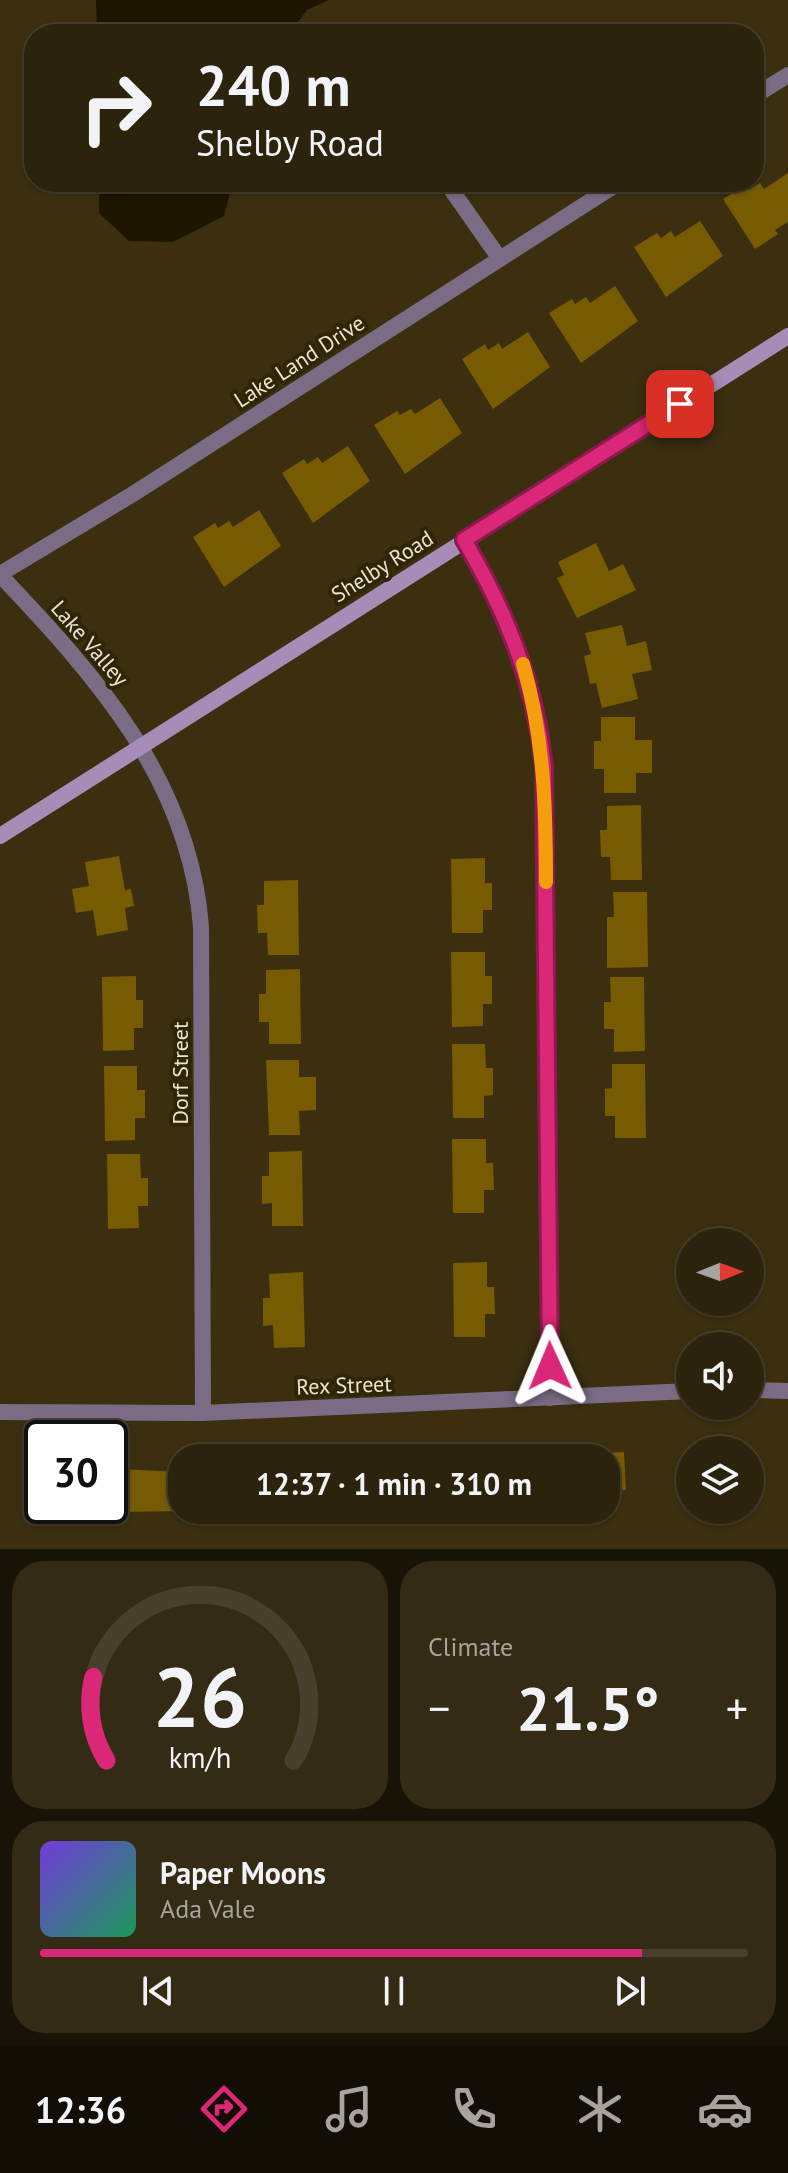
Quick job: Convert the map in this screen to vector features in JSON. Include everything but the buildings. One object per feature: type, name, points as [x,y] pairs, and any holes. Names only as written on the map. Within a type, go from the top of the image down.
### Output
[{"type":"street","points":[[764,90],[788,75]]},
{"type":"street","points":[[453,192],[500,259]]},
{"type":"street","name":"Lake Land Drive","points":[[0,575],[133,494],[604,192]]},
{"type":"street","name":"Shelby Road","points":[[0,836],[788,336]]},
{"type":"street","points":[[464,540],[495,593],[523,663],[537,714],[544,766],[550,1398]]},
{"type":"street","name":"Lake Valley","points":[[0,575],[82,664],[116,708],[139,745]]},
{"type":"street","name":"Dorf Street","points":[[139,745],[175,810],[187,843],[199,900],[203,1413]]},
{"type":"street","points":[[764,1390],[788,1391]]},
{"type":"street","name":"Rex Street","points":[[0,1412],[203,1413],[676,1392]]},
{"type":"shaded area","points":[[96,0],[329,0],[307,10],[296,24],[97,24]]},
{"type":"shaded area","points":[[99,192],[230,192],[224,216],[173,242],[129,241],[99,213]]},
{"type":"slow traffic","points":[[523,664],[541,736],[546,882]]},
{"type":"route","points":[[550,1366],[545,797],[541,736],[523,663],[508,622],[464,540],[680,404]]}]
